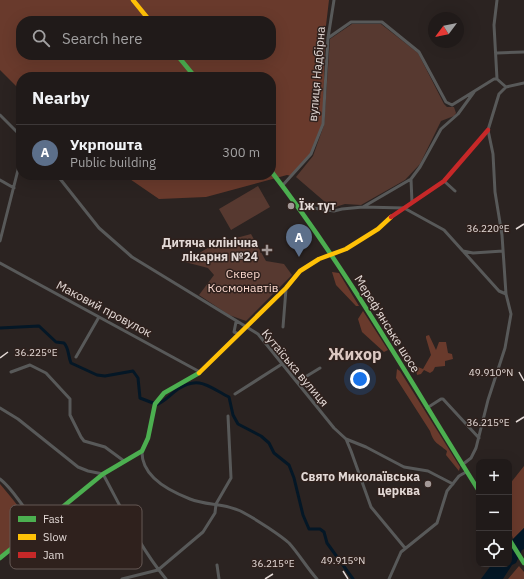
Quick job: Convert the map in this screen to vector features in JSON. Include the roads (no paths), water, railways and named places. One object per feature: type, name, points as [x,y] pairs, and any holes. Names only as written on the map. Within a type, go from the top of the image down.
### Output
[{"type":"main road","points":[[133,0],[146,16]]},
{"type":"main road","points":[[181,60],[191,72]]},
{"type":"main road","points":[[64,505],[103,474],[142,451],[148,438],[155,404],[164,393],[200,372],[286,288],[300,272],[319,259],[346,249],[378,229],[391,217],[444,182],[488,130]]},
{"type":"main road","name":"Мереф'янське шосе","points":[[276,178],[332,254],[476,487]]},
{"type":"main road","points":[[512,544],[524,563]]},
{"type":"main road","points":[[0,558],[10,549]]},
{"type":"street","name":"вулиця Надбірна","points":[[282,186],[311,154],[322,124],[328,38],[334,0]]},
{"type":"street","points":[[498,0],[494,25],[498,79],[506,87]]},
{"type":"street","points":[[328,38],[351,22],[382,22],[419,52],[446,102],[450,105],[494,79],[498,79]]},
{"type":"street","points":[[497,54],[524,52]]},
{"type":"street","points":[[462,465],[471,458],[479,438],[488,400],[505,348],[511,314],[506,294],[503,252],[495,192],[493,154],[488,130],[499,94],[506,87],[524,83]]},
{"type":"street","points":[[363,207],[411,179],[420,167],[441,129],[458,114],[475,90]]},
{"type":"street","points":[[0,115],[16,131]]},
{"type":"street","points":[[0,241],[1,231],[16,179]]},
{"type":"street","points":[[411,179],[412,203]]},
{"type":"street","points":[[0,180],[14,188]]},
{"type":"street","name":"Кутаїська вулиця","points":[[61,180],[99,228],[132,257],[258,334],[334,428],[346,439],[371,507],[405,548]]},
{"type":"street","points":[[444,182],[455,191]]},
{"type":"street","points":[[298,206],[334,211],[363,207],[404,208],[444,230],[499,291],[506,294]]},
{"type":"street","points":[[463,251],[503,252]]},
{"type":"street","name":"Маковий провулок","points":[[0,263],[200,372]]},
{"type":"street","points":[[283,327],[286,288]]},
{"type":"street","points":[[76,357],[99,317]]},
{"type":"street","points":[[235,321],[237,323],[234,332],[239,334]]},
{"type":"street","points":[[235,394],[282,364]]},
{"type":"street","points":[[11,372],[30,365],[46,373],[70,399],[70,415],[84,441],[105,447],[124,461]]},
{"type":"street","points":[[297,382],[320,368]]},
{"type":"street","points":[[427,408],[441,399],[443,400],[479,438]]},
{"type":"street","points":[[0,408],[18,419],[78,467],[103,474],[120,505]]},
{"type":"street","points":[[122,579],[158,570],[204,532],[215,512],[216,504],[230,478],[231,467],[228,416]]},
{"type":"street","points":[[346,439],[366,447],[404,467],[428,471],[453,484]]},
{"type":"street","points":[[142,451],[144,467],[151,476],[190,499],[238,509],[290,544],[317,579]]},
{"type":"street","points":[[389,579],[398,557],[405,548],[436,523],[444,498],[453,484],[466,472]]},
{"type":"street","points":[[0,479],[8,485],[23,505]]},
{"type":"street","points":[[142,544],[158,570],[166,579]]},
{"type":"street","points":[[217,565],[219,579]]},
{"type":"water","points":[[524,528],[524,549],[522,550],[516,563],[512,565],[512,540]]},
{"type":"water","points":[[490,567],[511,567],[503,579],[481,579]]},
{"type":"waterway","points":[[0,328],[39,326],[56,342],[64,343],[67,347],[71,363],[97,375],[105,376],[133,371],[138,378],[140,398],[153,403]]},
{"type":"waterway","points":[[158,404],[178,389],[192,383],[210,386],[229,397],[233,415],[238,424],[261,436],[269,443],[274,453],[289,465],[294,478],[303,515],[309,529],[320,529],[324,532],[327,543],[353,579]]},
{"type":"place","name":"Їж тут","points":[[291,206]]},
{"type":"place","name":"Дитяча клінічна лікарня №24","points":[[267,250]]},
{"type":"place","name":"Укрпошта","points":[[299,257]]},
{"type":"place","name":"Свято Миколаївська церква","points":[[428,484]]},
{"type":"district","name":"Жихор","points":[[355,354]]},
{"type":"park label","name":"Сквер Космонавтів","points":[[243,281]]}]
